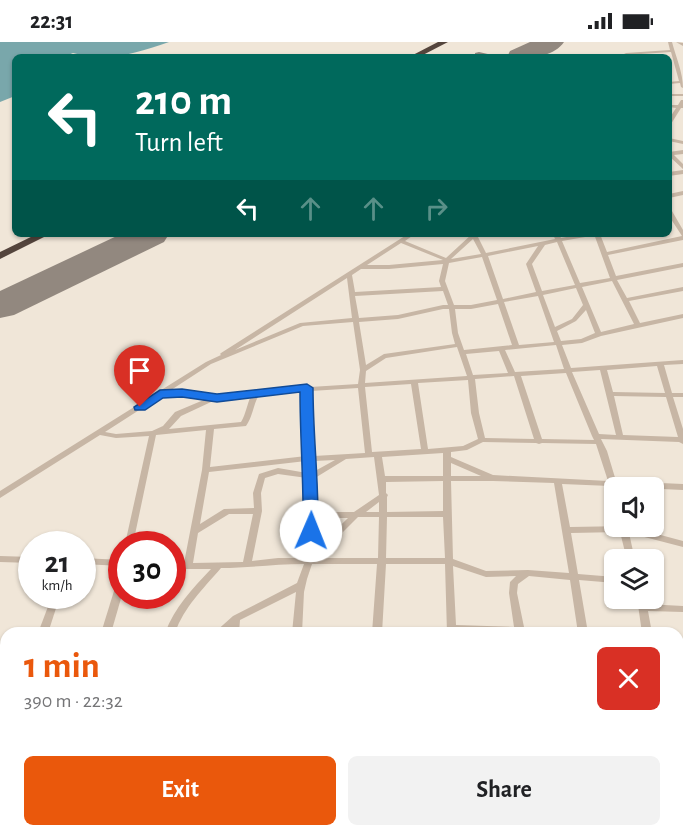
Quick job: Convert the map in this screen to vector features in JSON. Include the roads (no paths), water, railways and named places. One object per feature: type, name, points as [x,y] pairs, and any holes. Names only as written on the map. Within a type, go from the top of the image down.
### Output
[{"type":"highway","points":[[419,54],[444,42]]},
{"type":"highway","points":[[0,256],[39,237]]},
{"type":"street","points":[[670,42],[678,57],[682,84]]},
{"type":"street","points":[[678,42],[683,45]]},
{"type":"street","points":[[672,119],[683,104]]},
{"type":"street","points":[[672,156],[683,167]]},
{"type":"street","points":[[606,254],[683,237],[672,220]]},
{"type":"street","points":[[0,495],[407,237]]},
{"type":"street","points":[[474,237],[447,261],[441,279],[452,307],[461,348],[471,378],[475,413],[482,440]]},
{"type":"street","points":[[478,237],[516,346]]},
{"type":"street","points":[[360,267],[390,267],[447,261],[543,243],[558,237],[599,334]]},
{"type":"street","points":[[598,237],[614,279],[638,325]]},
{"type":"street","points":[[401,241],[447,261]]},
{"type":"street","points":[[543,243],[529,264],[610,477]]},
{"type":"street","points":[[208,363],[260,344],[293,326],[398,316],[452,307],[471,307],[683,265]]},
{"type":"street","points":[[349,274],[363,370],[361,385],[373,455],[383,479],[384,515],[376,627]]},
{"type":"street","points":[[351,294],[444,289]]},
{"type":"street","points":[[625,300],[683,289]]},
{"type":"street","points":[[554,330],[574,320],[586,306]]},
{"type":"street","points":[[363,370],[384,356],[461,348],[501,348],[584,340],[599,334],[683,316]]},
{"type":"street","points":[[501,348],[515,374],[539,442]]},
{"type":"street","points":[[153,433],[166,428],[178,414],[217,398],[307,388],[683,362]]},
{"type":"street","points":[[447,454],[482,440],[539,442],[620,436],[683,440],[660,364]]},
{"type":"street","points":[[603,368],[620,436]]},
{"type":"street","points":[[414,381],[425,452]]},
{"type":"street","points":[[298,627],[301,585],[309,561],[311,515],[312,476],[309,458],[307,388]]},
{"type":"street","points":[[160,394],[182,393],[217,398]]},
{"type":"street","points":[[100,433],[116,436],[210,429],[243,424],[248,418],[249,402],[257,393]]},
{"type":"street","points":[[610,394],[683,395]]},
{"type":"street","points":[[210,429],[206,470],[188,565],[247,566],[278,561],[450,561],[486,574],[528,573],[604,579]]},
{"type":"street","points":[[132,531],[153,433]]},
{"type":"street","points":[[206,470],[309,458],[425,452],[447,454],[494,478]]},
{"type":"street","points":[[447,454],[452,627]]},
{"type":"street","points":[[243,465],[312,476],[347,456]]},
{"type":"street","points":[[247,566],[258,511],[257,493],[262,476],[278,471]]},
{"type":"street","points":[[383,479],[494,478],[604,486]]},
{"type":"street","points":[[558,482],[582,627]]},
{"type":"street","points":[[664,487],[683,487]]},
{"type":"street","points":[[309,561],[357,514],[384,495]]},
{"type":"street","points":[[194,532],[227,511],[258,511]]},
{"type":"street","points":[[311,515],[447,513]]},
{"type":"street","points":[[566,530],[604,529]]},
{"type":"street","points":[[657,537],[683,544]]},
{"type":"street","points":[[0,559],[18,560]]},
{"type":"street","points":[[172,627],[181,607],[218,566]]},
{"type":"street","points":[[519,627],[513,592],[514,582],[528,573]]},
{"type":"street","points":[[226,627],[236,618],[301,585]]},
{"type":"street","points":[[664,606],[683,609]]},
{"type":"street","points":[[45,627],[51,609]]},
{"type":"street","points":[[108,627],[113,609]]},
{"type":"street","points":[[643,609],[646,627]]},
{"type":"street","points":[[235,627],[236,618]]},
{"type":"water","points":[[0,42],[169,42],[127,54],[12,54],[12,97],[0,102]]}]
